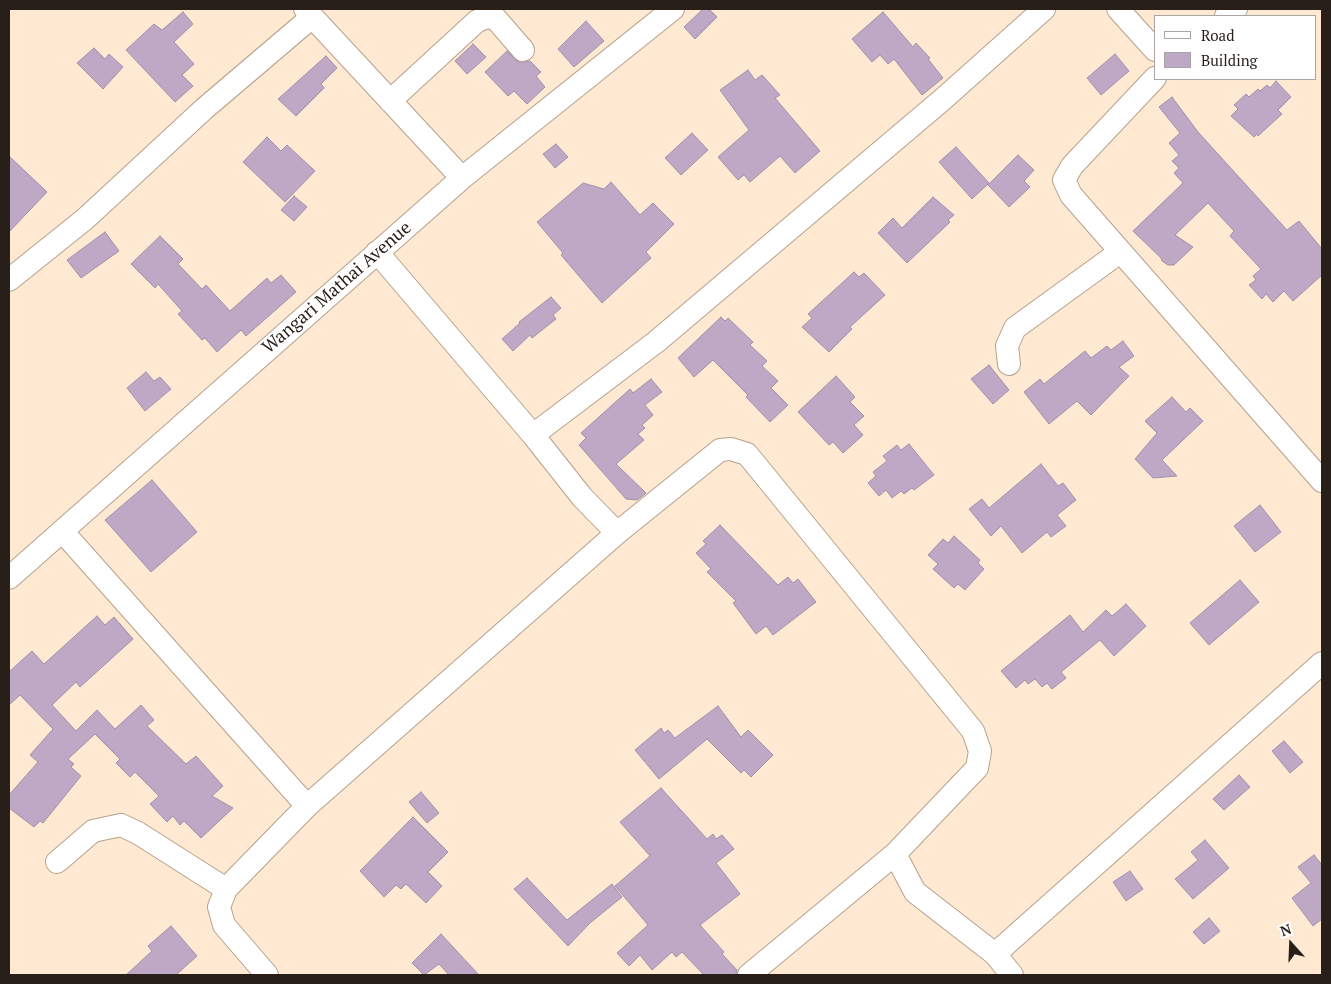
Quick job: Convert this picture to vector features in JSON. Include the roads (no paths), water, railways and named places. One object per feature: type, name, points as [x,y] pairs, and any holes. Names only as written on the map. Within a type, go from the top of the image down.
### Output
[{"type":"street","name":"Wangari Mathai Avenue","points":[[9,578],[462,178],[673,9]]},
{"type":"street","points":[[534,435],[656,342],[942,100],[1044,9]]},
{"type":"street","points":[[1118,9],[1154,49]]},
{"type":"street","points":[[9,280],[85,219],[308,13],[462,178]]},
{"type":"street","points":[[390,101],[477,22],[488,17],[496,19],[523,50]]},
{"type":"street","points":[[1154,79],[1072,166],[1064,180],[1071,195],[1120,252],[1321,477]]},
{"type":"street","points":[[377,252],[534,435],[582,497],[617,533]]},
{"type":"street","points":[[1009,364],[1007,346],[1015,328],[1120,252]]},
{"type":"street","points":[[266,975],[224,926],[219,907],[226,889],[308,806],[617,533],[720,450],[731,449],[747,454],[973,731],[980,751],[977,768],[895,854],[749,975]]},
{"type":"street","points":[[62,531],[308,806]]},
{"type":"street","points":[[995,954],[1322,663]]},
{"type":"street","points":[[57,862],[93,831],[121,825],[138,833],[226,889]]},
{"type":"street","points":[[895,854],[915,892],[995,954],[1012,975]]}]
